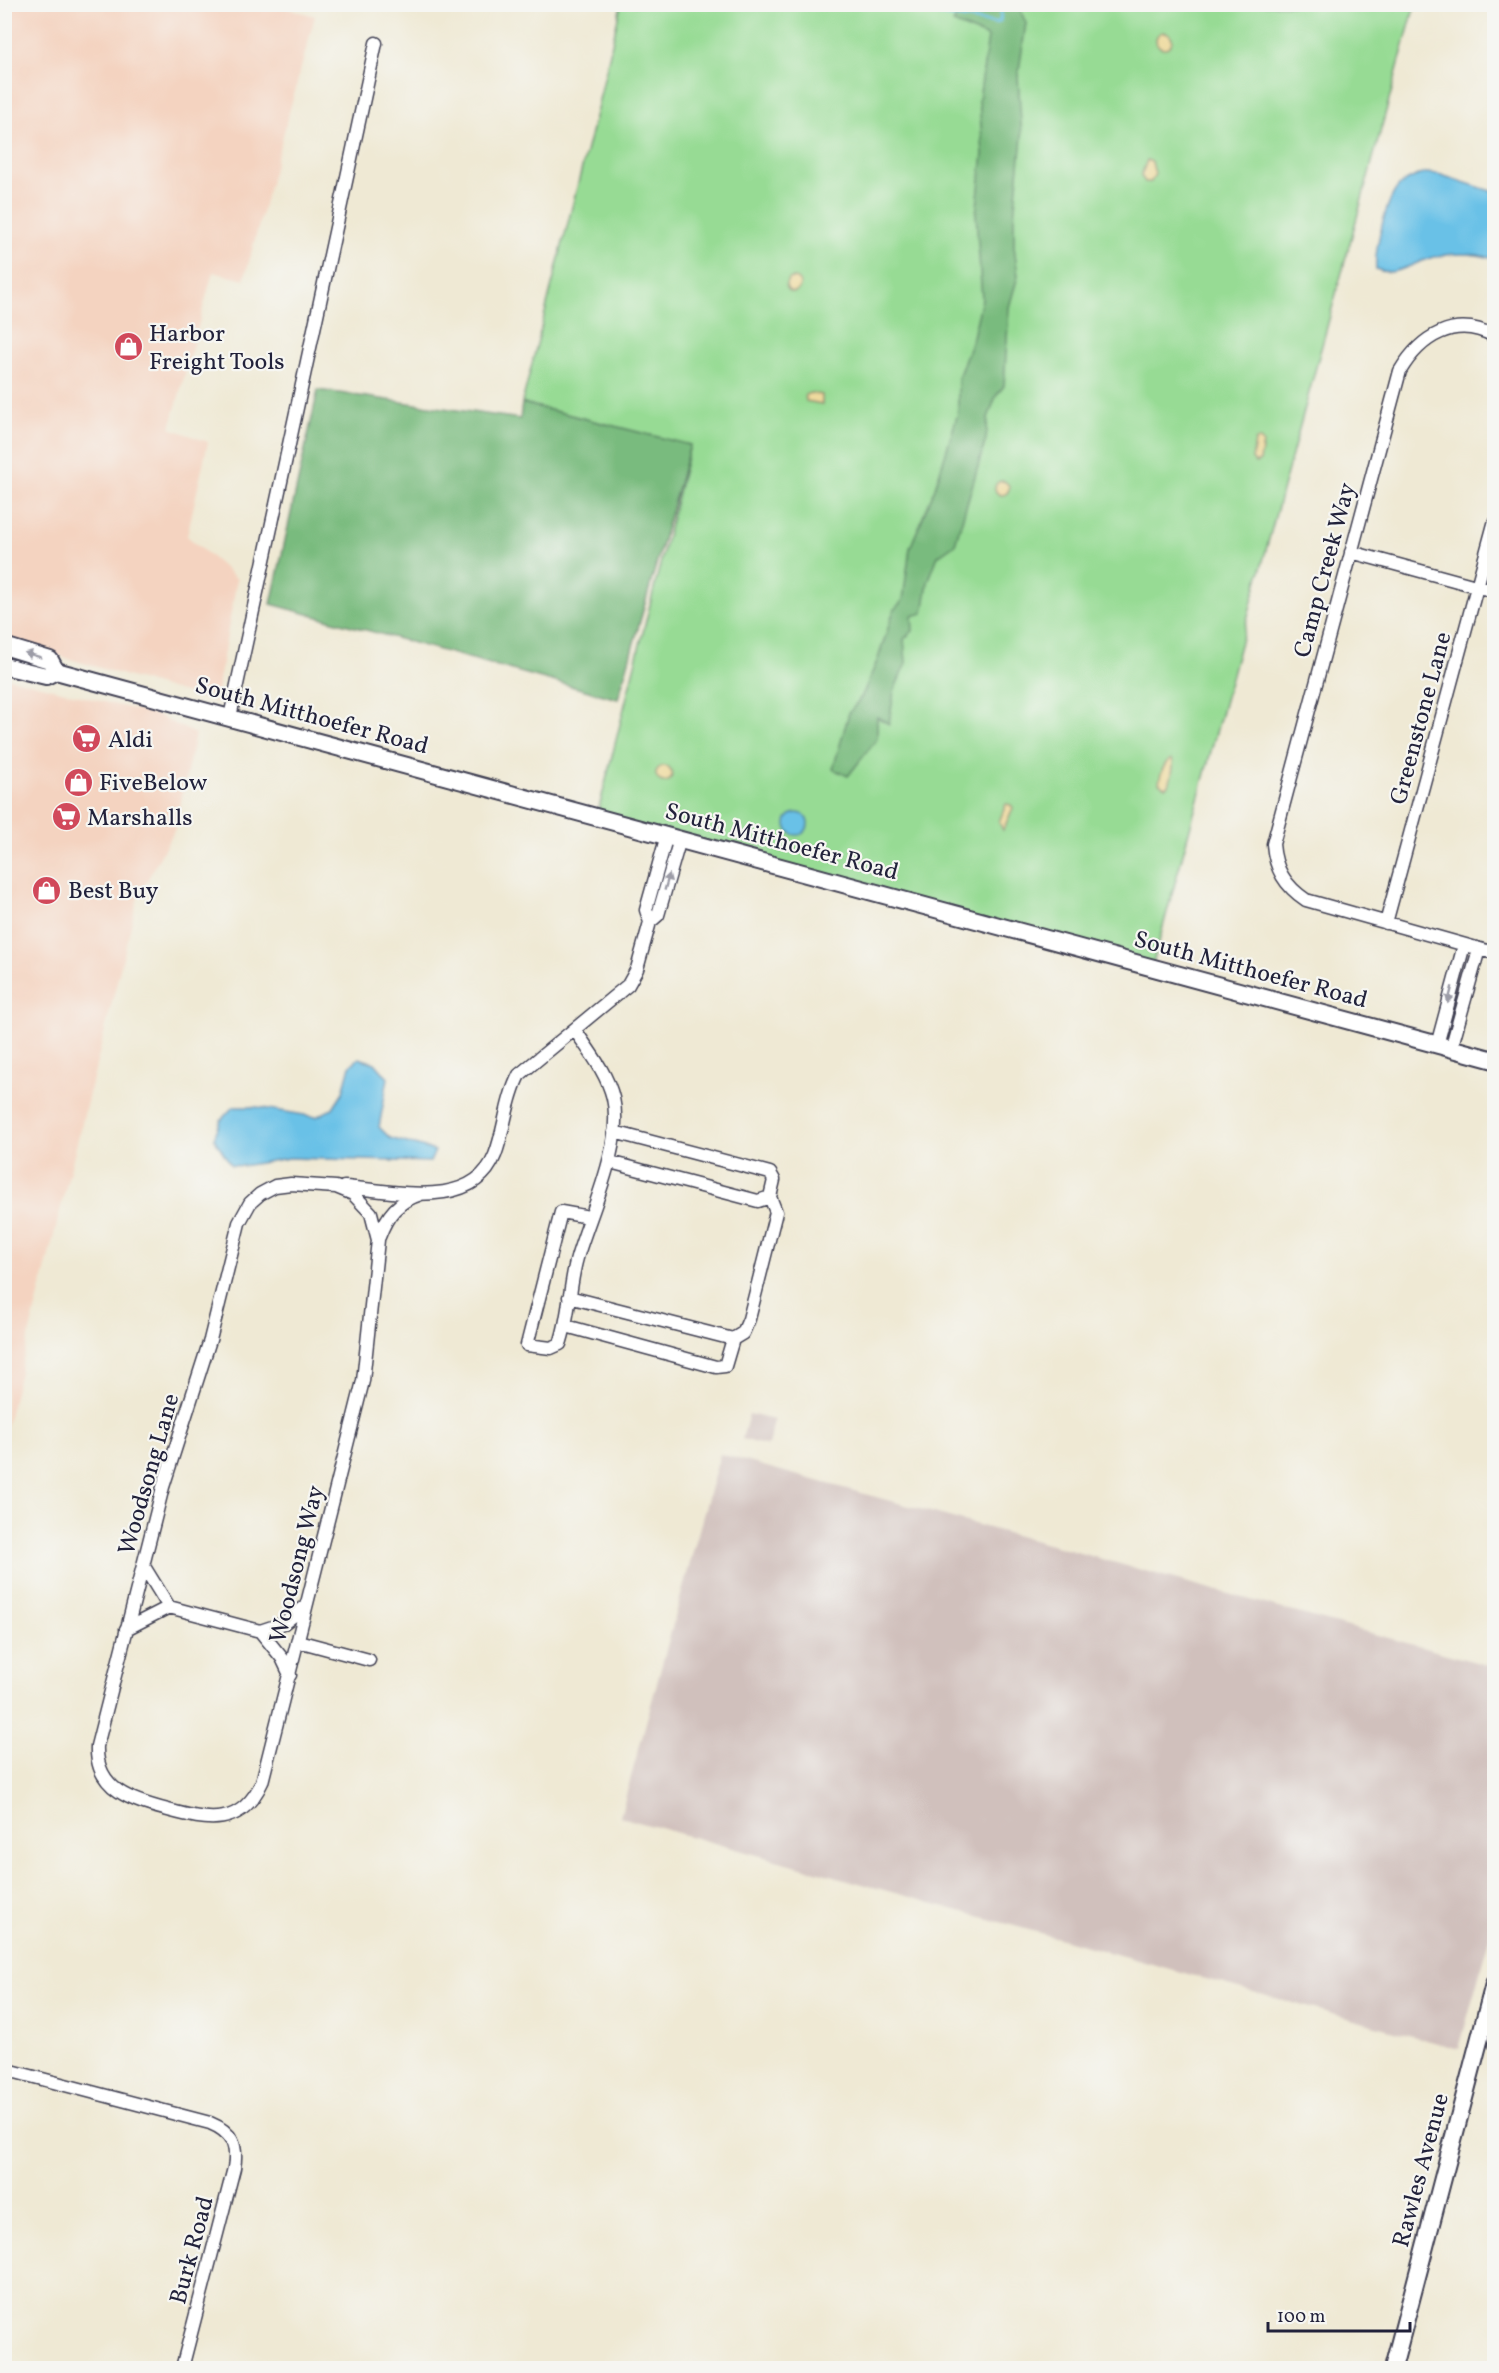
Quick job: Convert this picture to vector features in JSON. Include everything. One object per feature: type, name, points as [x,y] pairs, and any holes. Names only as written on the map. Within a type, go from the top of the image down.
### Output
[{"type":"main road","name":"South Mitthoefer Road","points":[[4,646],[50,660],[56,671]]},
{"type":"main road","name":"South Mitthoefer Road","points":[[4,666],[46,676],[56,671],[230,717],[1494,1060]]},
{"type":"main road","name":"Rawles Avenue","points":[[1393,2368],[1494,1984]]},
{"type":"street","points":[[230,717],[376,43]]},
{"type":"street","name":"Camp Creek Way","points":[[1386,923],[1305,900],[1281,875],[1274,854],[1274,833],[1400,370],[1415,348],[1434,333],[1457,328],[1479,330],[1494,336]]},
{"type":"street","name":"Greenstone Lane","points":[[1386,923],[1494,524]]},
{"type":"street","points":[[1350,552],[1494,591]]},
{"type":"street","name":"Woodsong Way","points":[[167,1810],[199,1818],[220,1819],[238,1811],[253,1799],[262,1782],[365,1374],[378,1241],[384,1221],[405,1201],[430,1193],[450,1193],[466,1188],[483,1175],[494,1156],[517,1077],[526,1067],[628,986],[637,969],[650,922],[646,910],[673,837]]},
{"type":"street","points":[[1386,923],[1494,953]]},
{"type":"street","points":[[1444,1047],[1464,945]]},
{"type":"street","points":[[1444,1047],[1479,949]]},
{"type":"street","points":[[575,1030],[605,1076],[613,1097],[614,1132],[610,1162],[589,1217],[575,1266],[561,1344],[551,1348],[527,1345],[561,1212],[589,1217]]},
{"type":"street","points":[[566,1326],[716,1367],[725,1366],[733,1339],[743,1333],[749,1319],[776,1212],[770,1197],[774,1180],[771,1173],[614,1132]]},
{"type":"street","points":[[610,1162],[758,1201],[770,1197]]},
{"type":"street","name":"Woodsong Lane","points":[[167,1810],[122,1796],[105,1779],[98,1761],[98,1737],[163,1486],[210,1340],[243,1212],[255,1198],[275,1186],[291,1184],[430,1193]]},
{"type":"street","name":"Woodsong Lane","points":[[336,1187],[353,1194],[365,1205],[374,1220],[378,1241]]},
{"type":"street","points":[[569,1297],[733,1339]]},
{"type":"street","points":[[143,1565],[169,1607]]},
{"type":"street","points":[[126,1629],[169,1607],[260,1631],[284,1623],[306,1606]]},
{"type":"street","points":[[260,1631],[278,1653],[290,1674]]},
{"type":"street","points":[[298,1641],[369,1660]]},
{"type":"street","name":"Burk Road","points":[[4,2069],[210,2123],[223,2129],[234,2143],[237,2153],[234,2168],[182,2368]]},
{"type":"shaded area","points":[[271,4],[315,16],[244,280],[213,272],[170,428],[208,442],[187,536],[237,579],[215,702],[5,640],[5,5]]},
{"type":"shaded area","points":[[5,677],[157,715],[195,734],[175,829],[138,897],[6,1428]]},
{"type":"shaded area","points":[[749,1414],[774,1420],[768,1446],[742,1439]]},
{"type":"shaded area","points":[[720,1454],[1494,1667],[1494,1920],[1459,2049],[620,1817]]},
{"type":"green space","points":[[621,5],[1415,5],[1152,967],[597,816],[690,445],[522,403],[596,113]]},
{"type":"green space","points":[[965,5],[1018,5],[1026,23],[1018,77],[1022,137],[1014,216],[1014,246],[1018,276],[1009,307],[1004,386],[996,396],[988,418],[986,439],[955,544],[938,556],[928,582],[923,613],[912,616],[913,631],[904,639],[906,663],[894,691],[889,724],[877,717],[877,739],[848,776],[833,769],[849,713],[862,696],[878,659],[894,610],[903,600],[910,548],[935,488],[958,413],[958,378],[972,341],[982,299],[976,215],[983,154],[979,100],[988,37],[953,23]]},
{"type":"green space","points":[[318,390],[520,419],[522,403],[690,445],[618,699],[271,604]]},
{"type":"sand","points":[[1164,32],[1170,34],[1172,40],[1170,46],[1164,48],[1158,46],[1156,40],[1158,34]]},
{"type":"sand","points":[[1147,160],[1152,162],[1155,174],[1151,182],[1145,182],[1141,176]]},
{"type":"sand","points":[[790,278],[796,278],[800,285],[796,292],[790,292],[786,288],[786,282]]},
{"type":"sand","points":[[810,393],[822,395],[822,404],[806,401],[805,395]]},
{"type":"sand","points":[[1259,439],[1263,443],[1260,461],[1255,463],[1252,459],[1255,441]]},
{"type":"sand","points":[[1002,481],[1007,483],[1009,488],[1007,493],[1002,495],[997,493],[995,488],[997,483]]},
{"type":"sand","points":[[1172,759],[1171,779],[1169,785],[1165,787],[1159,783],[1160,776],[1165,765]]},
{"type":"sand","points":[[661,766],[667,766],[672,774],[670,780],[661,782],[656,777],[656,771]]},
{"type":"sand","points":[[1006,804],[1013,808],[1003,830],[999,822]]},
{"type":"water","points":[[1425,173],[1438,174],[1494,192],[1494,259],[1452,254],[1430,258],[1391,272],[1376,269],[1382,226],[1394,193],[1405,181]]},
{"type":"water","points":[[797,813],[807,820],[808,824],[801,834],[797,835],[787,828],[786,824],[793,814]]},
{"type":"water","points":[[359,1058],[375,1063],[388,1078],[379,1127],[390,1138],[435,1151],[430,1162],[289,1158],[242,1166],[231,1165],[214,1138],[221,1120],[233,1107],[257,1107],[316,1117],[332,1109],[343,1092],[350,1066]]},
{"type":"waterway","points":[[900,4],[915,11],[996,23],[1000,21],[1002,4]]},
{"type":"waterway","points":[[1490,4],[1494,14]]},
{"type":"place","name":"Harbor Freight Tools","points":[[128,347]]},
{"type":"place","name":"Aldi","points":[[87,739]]},
{"type":"place","name":"FiveBelow","points":[[78,782]]},
{"type":"place","name":"Marshalls","points":[[66,817]]},
{"type":"place","name":"Best Buy","points":[[47,890]]}]
